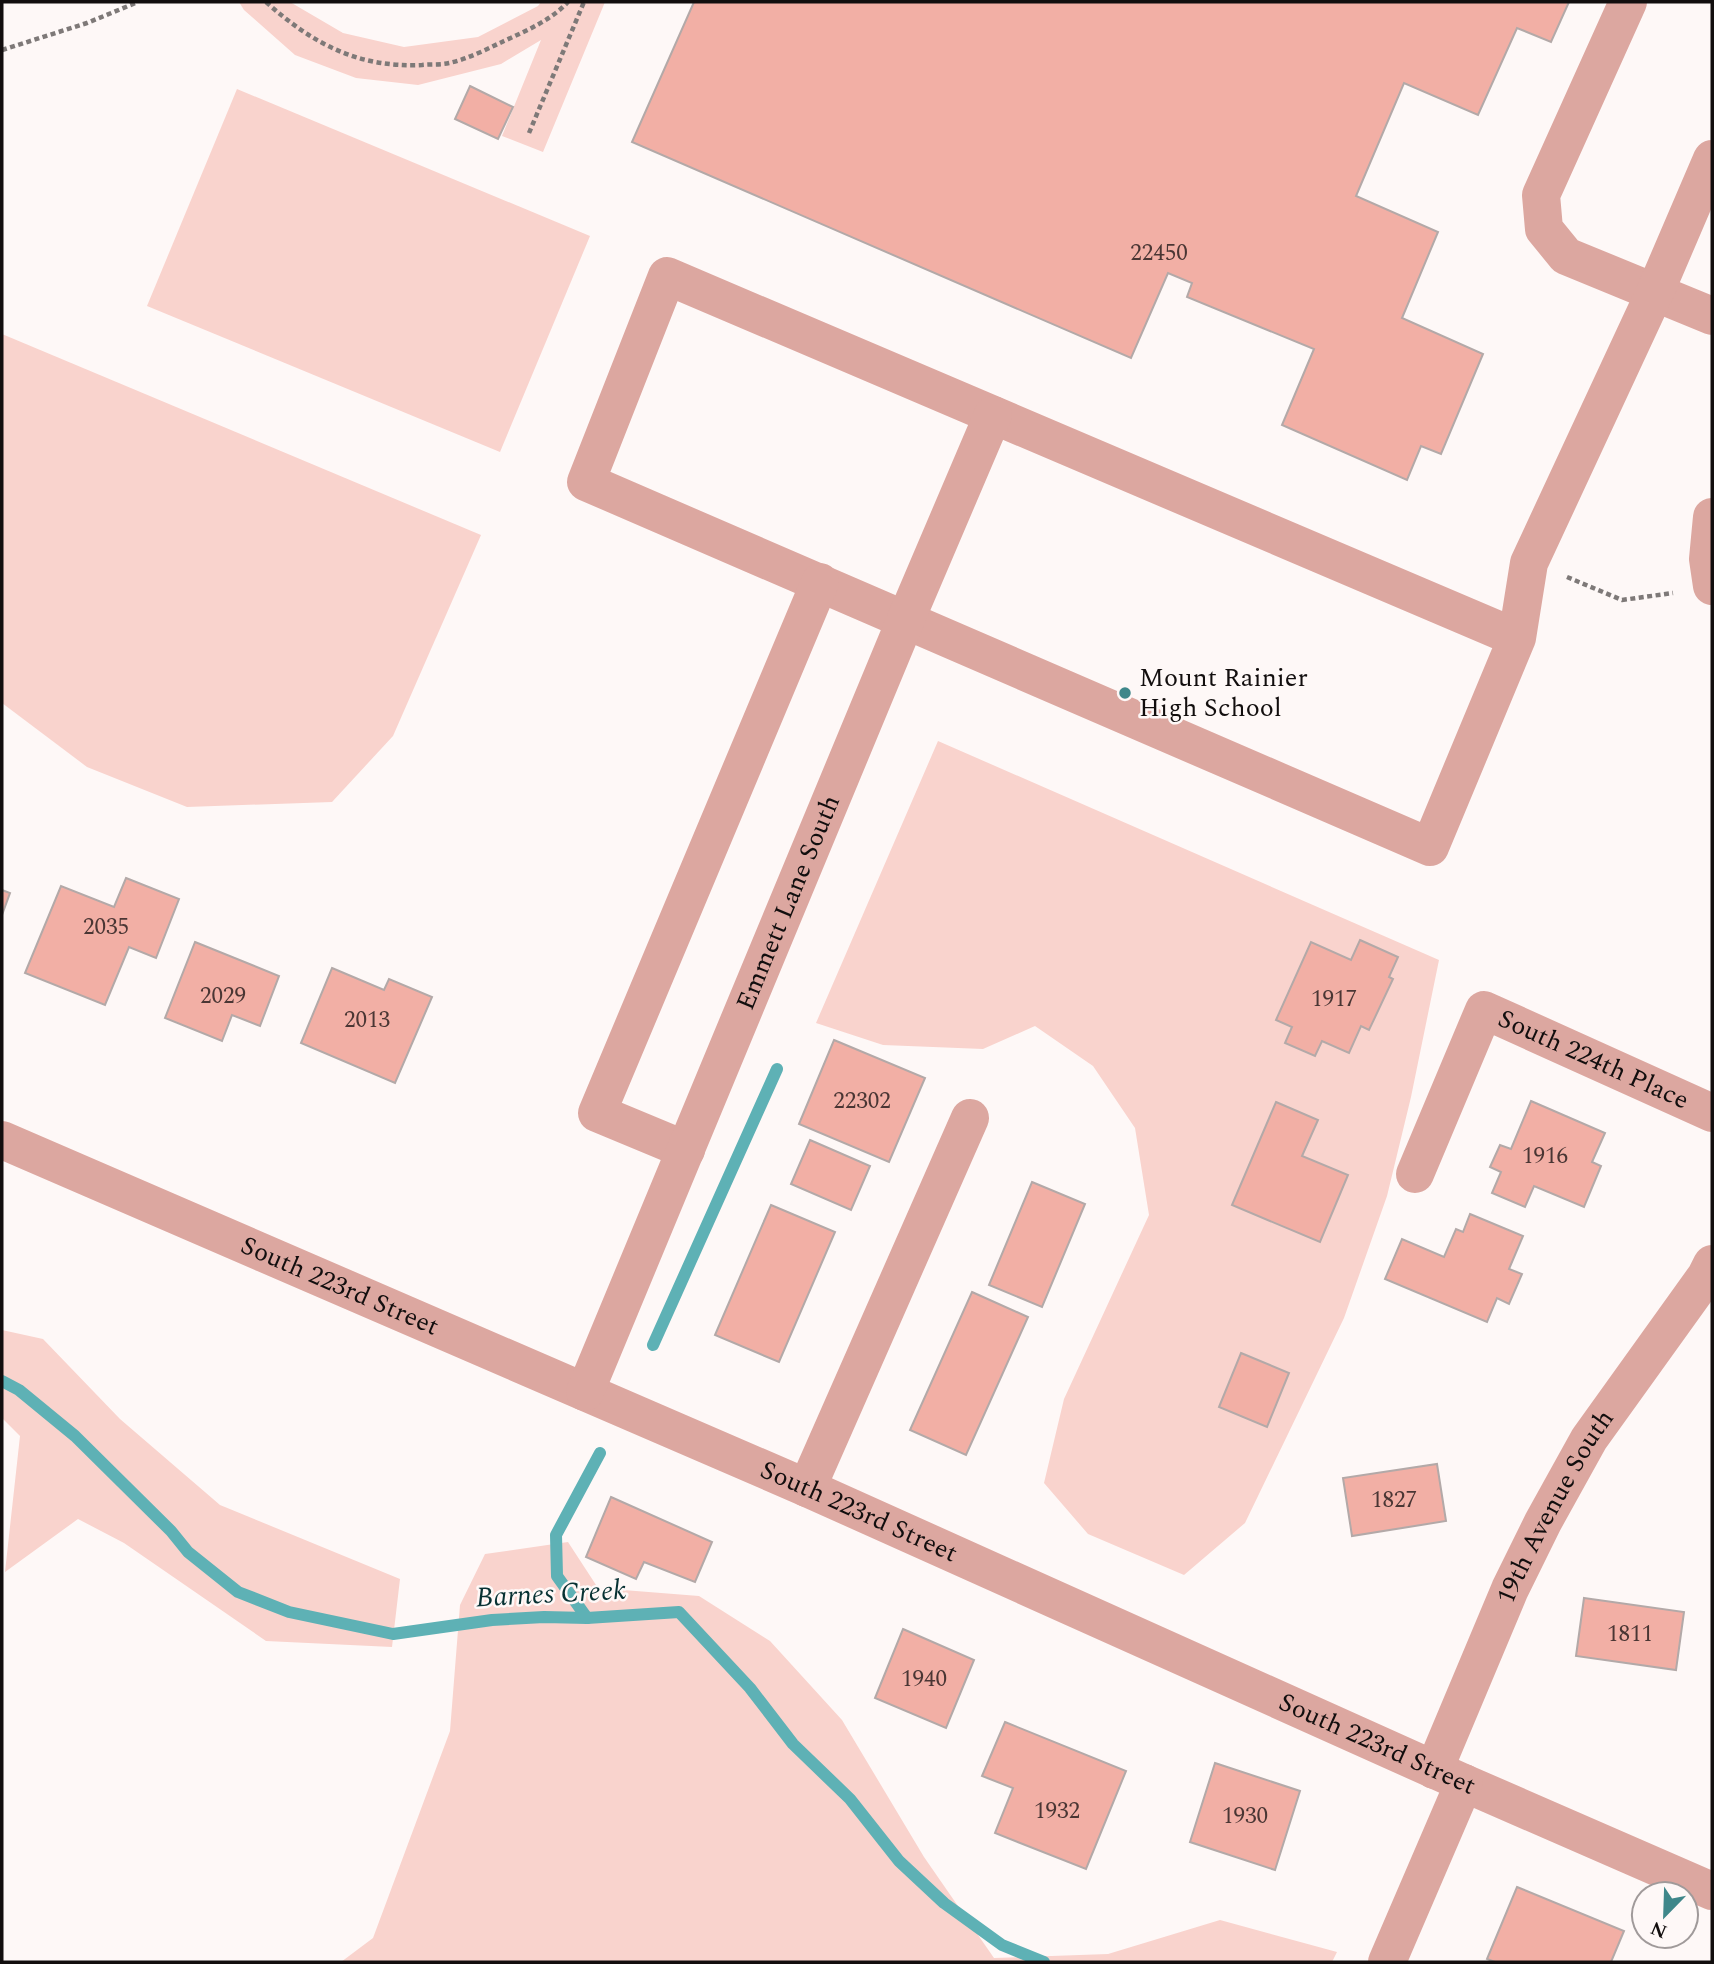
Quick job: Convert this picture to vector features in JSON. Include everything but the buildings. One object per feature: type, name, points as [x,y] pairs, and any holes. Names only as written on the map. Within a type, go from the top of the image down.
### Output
[{"type":"street","points":[[1628,2],[1541,195],[1544,229],[1566,256],[1712,316]]},
{"type":"street","points":[[1517,638],[667,276],[586,482],[1430,847],[1517,638],[1529,563],[1655,292],[1712,159]]},
{"type":"street","name":"Emmett Lane South","points":[[585,1392],[993,415]]},
{"type":"street","points":[[1712,517],[1708,559],[1712,586]]},
{"type":"street","points":[[686,1150],[597,1113],[820,582]]},
{"type":"street","name":"South 224th Place","points":[[1415,1174],[1484,1010],[1712,1113]]},
{"type":"street","points":[[807,1488],[970,1118]]},
{"type":"street","name":"South 223rd Street","points":[[2,1140],[807,1488],[1449,1777],[1712,1891]]},
{"type":"street","name":"19th Avenue South","points":[[1387,1962],[1510,1589],[1589,1439],[1712,1264]]},
{"type":"path","points":[[2,50],[87,23],[138,2]]},
{"type":"path","points":[[266,2],[287,20],[326,45],[358,59],[397,66],[449,63],[485,50],[557,14],[568,2]]},
{"type":"path","points":[[529,133],[584,2]]},
{"type":"path","points":[[1565,576],[1622,600],[1674,593]]},
{"type":"shaded area","points":[[239,2],[290,2],[343,33],[404,47],[478,37],[541,2],[605,2],[543,152],[502,136],[541,40],[501,64],[418,85],[356,78],[295,55],[244,10]]},
{"type":"shaded area","points":[[237,89],[590,236],[500,452],[147,306]]},
{"type":"shaded area","points":[[2,334],[481,535],[393,736],[332,802],[187,807],[87,767],[2,703]]},
{"type":"shaded area","points":[[938,741],[1439,960],[1411,1097],[1387,1196],[1344,1318],[1245,1523],[1184,1575],[1088,1534],[1044,1483],[1064,1399],[1149,1215],[1135,1128],[1093,1066],[1035,1026],[983,1049],[883,1045],[816,1023]]},
{"type":"shaded area","points":[[2,1330],[43,1339],[120,1419],[220,1505],[400,1579],[392,1647],[266,1641],[124,1543],[78,1519],[5,1572],[20,1436],[2,1418]]},
{"type":"shaded area","points":[[568,1542],[598,1588],[699,1596],[770,1641],[842,1720],[924,1857],[994,1958],[1108,1954],[1220,1920],[1337,1952],[1332,1962],[341,1962],[373,1938],[450,1731],[460,1605],[485,1554]]},
{"type":"waterway","points":[[653,1345],[777,1069]]},
{"type":"waterway","name":"Barnes Creek","points":[[2,1381],[19,1390],[75,1436],[171,1531],[188,1552],[238,1592],[289,1612],[393,1634],[492,1620],[679,1612],[750,1688],[793,1744],[850,1799],[899,1861],[944,1903],[1002,1945],[1044,1962]]},
{"type":"waterway","points":[[587,1618],[557,1576],[556,1535],[600,1453]]},
{"type":"place","name":"Mount Rainier High School","points":[[1125,693]]}]
